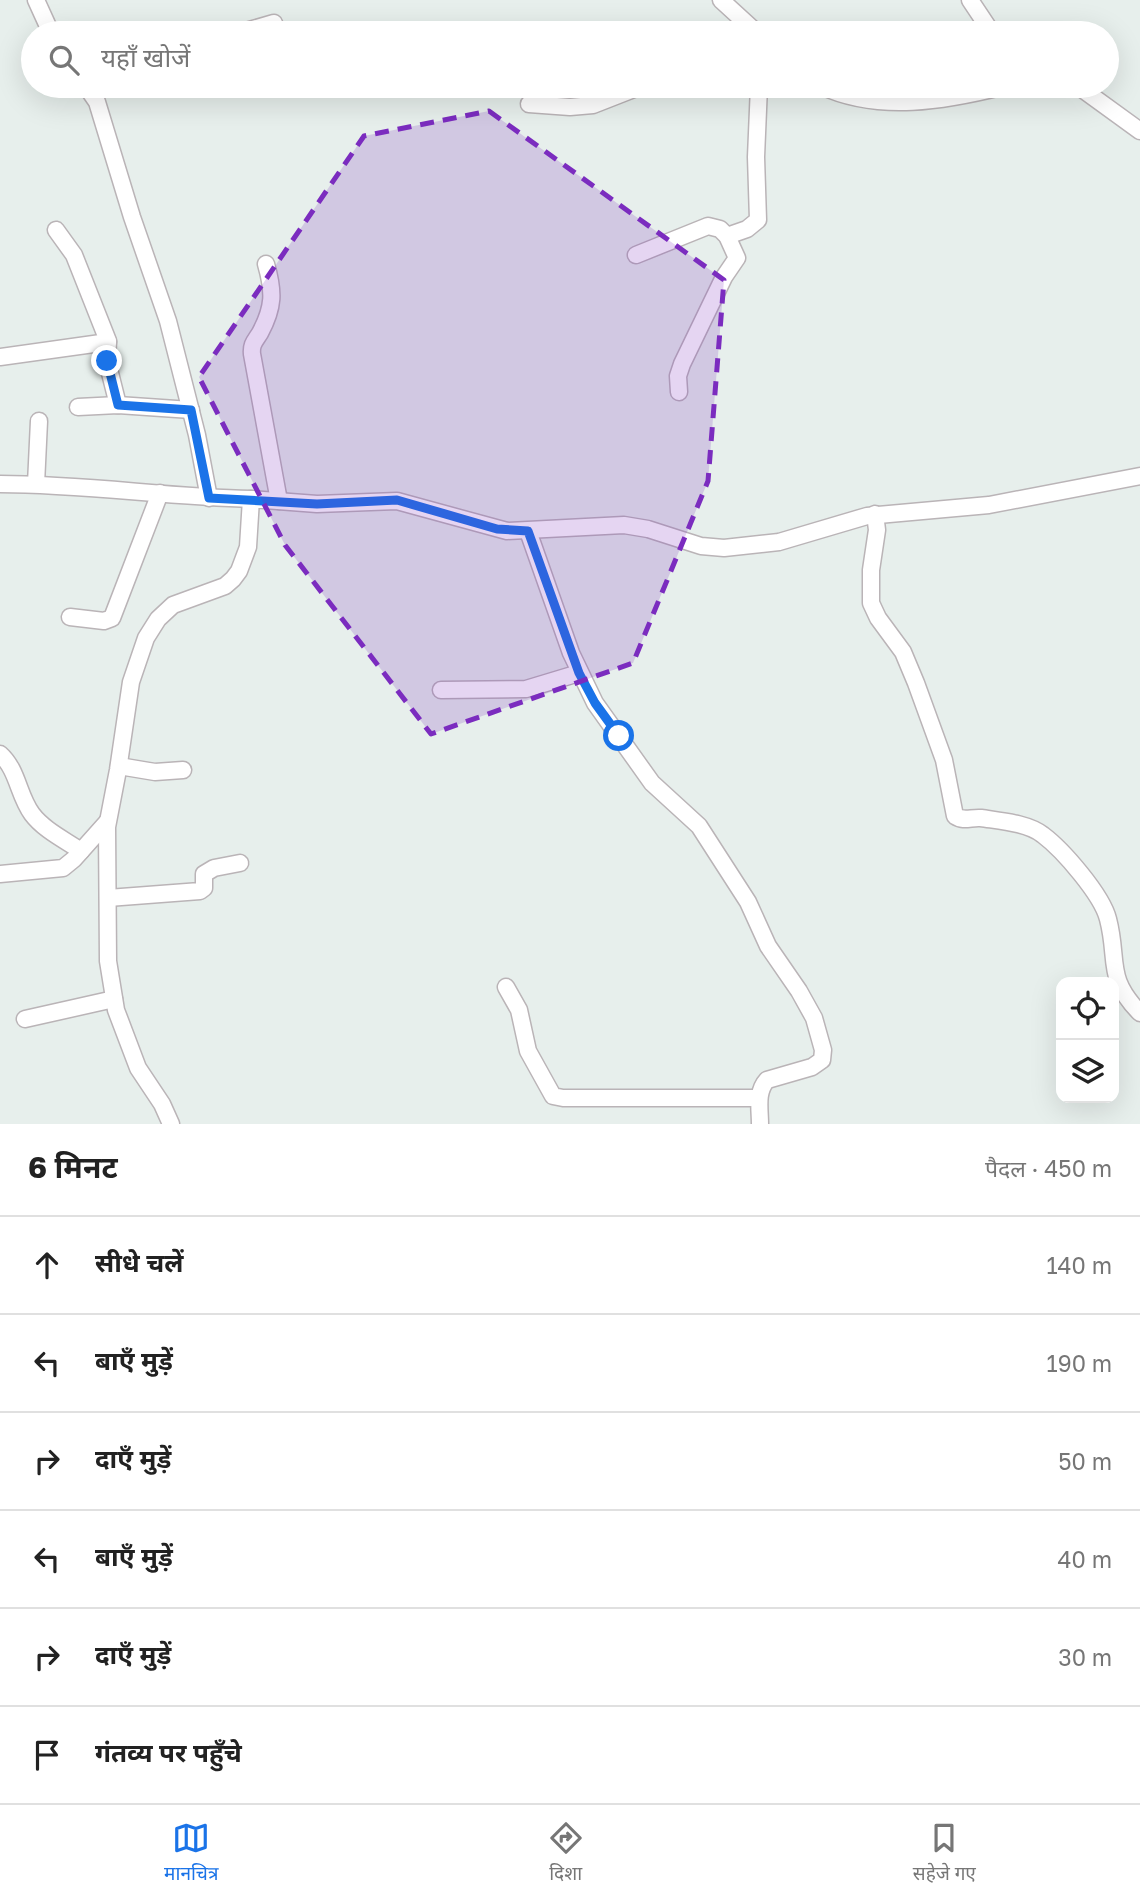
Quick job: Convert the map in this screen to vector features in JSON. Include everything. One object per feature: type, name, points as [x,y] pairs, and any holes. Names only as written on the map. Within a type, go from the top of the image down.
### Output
[{"type":"street","points":[[36,0],[46,21]]},
{"type":"street","points":[[721,0],[744,21]]},
{"type":"street","points":[[970,0],[984,21]]},
{"type":"street","points":[[94,98],[168,321],[191,410],[209,498]]},
{"type":"street","points":[[528,104],[570,107],[593,104],[609,98]]},
{"type":"street","points":[[727,236],[747,229],[758,220],[756,157],[758,98]]},
{"type":"street","points":[[856,98],[892,103],[950,98]]},
{"type":"street","points":[[1095,98],[1140,131]]},
{"type":"street","points":[[636,255],[703,227],[720,229],[736,252],[736,260],[724,277],[682,365],[678,376],[679,392]]},
{"type":"street","points":[[55,230],[74,255],[108,342],[107,361],[118,405]]},
{"type":"street","points":[[266,264],[273,291],[251,354],[279,501]]},
{"type":"street","points":[[0,357],[108,342]]},
{"type":"street","points":[[78,407],[118,405],[191,410]]},
{"type":"street","points":[[36,484],[39,421]]},
{"type":"street","points":[[0,484],[36,484],[209,498],[340,504],[397,500],[497,529],[528,531],[624,525],[648,529],[702,546],[736,547],[779,542],[875,514],[989,505],[1140,476]]},
{"type":"street","points":[[70,617],[104,621],[113,618],[160,494]]},
{"type":"street","points":[[171,1124],[162,1104],[138,1068],[114,999],[108,961],[107,822],[119,766],[131,682],[146,638],[158,619],[173,605],[225,586],[233,579],[248,547],[251,499]]},
{"type":"street","points":[[875,514],[877,530],[871,570],[871,603],[878,618],[903,652],[916,683],[944,760],[955,816],[963,820],[981,818],[1023,826],[1044,835],[1055,846],[1102,904],[1112,937],[1115,975],[1127,998],[1140,1013]]},
{"type":"street","points":[[528,531],[579,673],[595,703],[652,783],[690,816],[711,844],[748,902],[768,946],[814,1018],[823,1050],[822,1060],[812,1067],[767,1080],[761,1088],[759,1098],[760,1124]]},
{"type":"street","points":[[441,690],[526,689],[579,673]]},
{"type":"street","points":[[0,754],[9,763],[32,814],[55,834],[81,851]]},
{"type":"street","points":[[119,766],[147,772],[183,769]]},
{"type":"street","points":[[0,874],[63,868],[107,822]]},
{"type":"street","points":[[108,898],[200,891],[204,888],[204,874],[210,869],[240,863]]},
{"type":"street","points":[[506,987],[519,1010],[528,1051],[553,1096],[759,1098]]},
{"type":"street","points":[[25,1019],[114,999]]},
{"type":"highlighted area","points":[[489,111],[724,280],[708,481],[633,663],[431,734],[285,545],[199,377],[364,136]]},
{"type":"route","points":[[107,361],[118,405],[191,410],[209,498],[317,504],[397,500],[497,529],[528,531],[579,673],[595,703],[619,736]]}]
